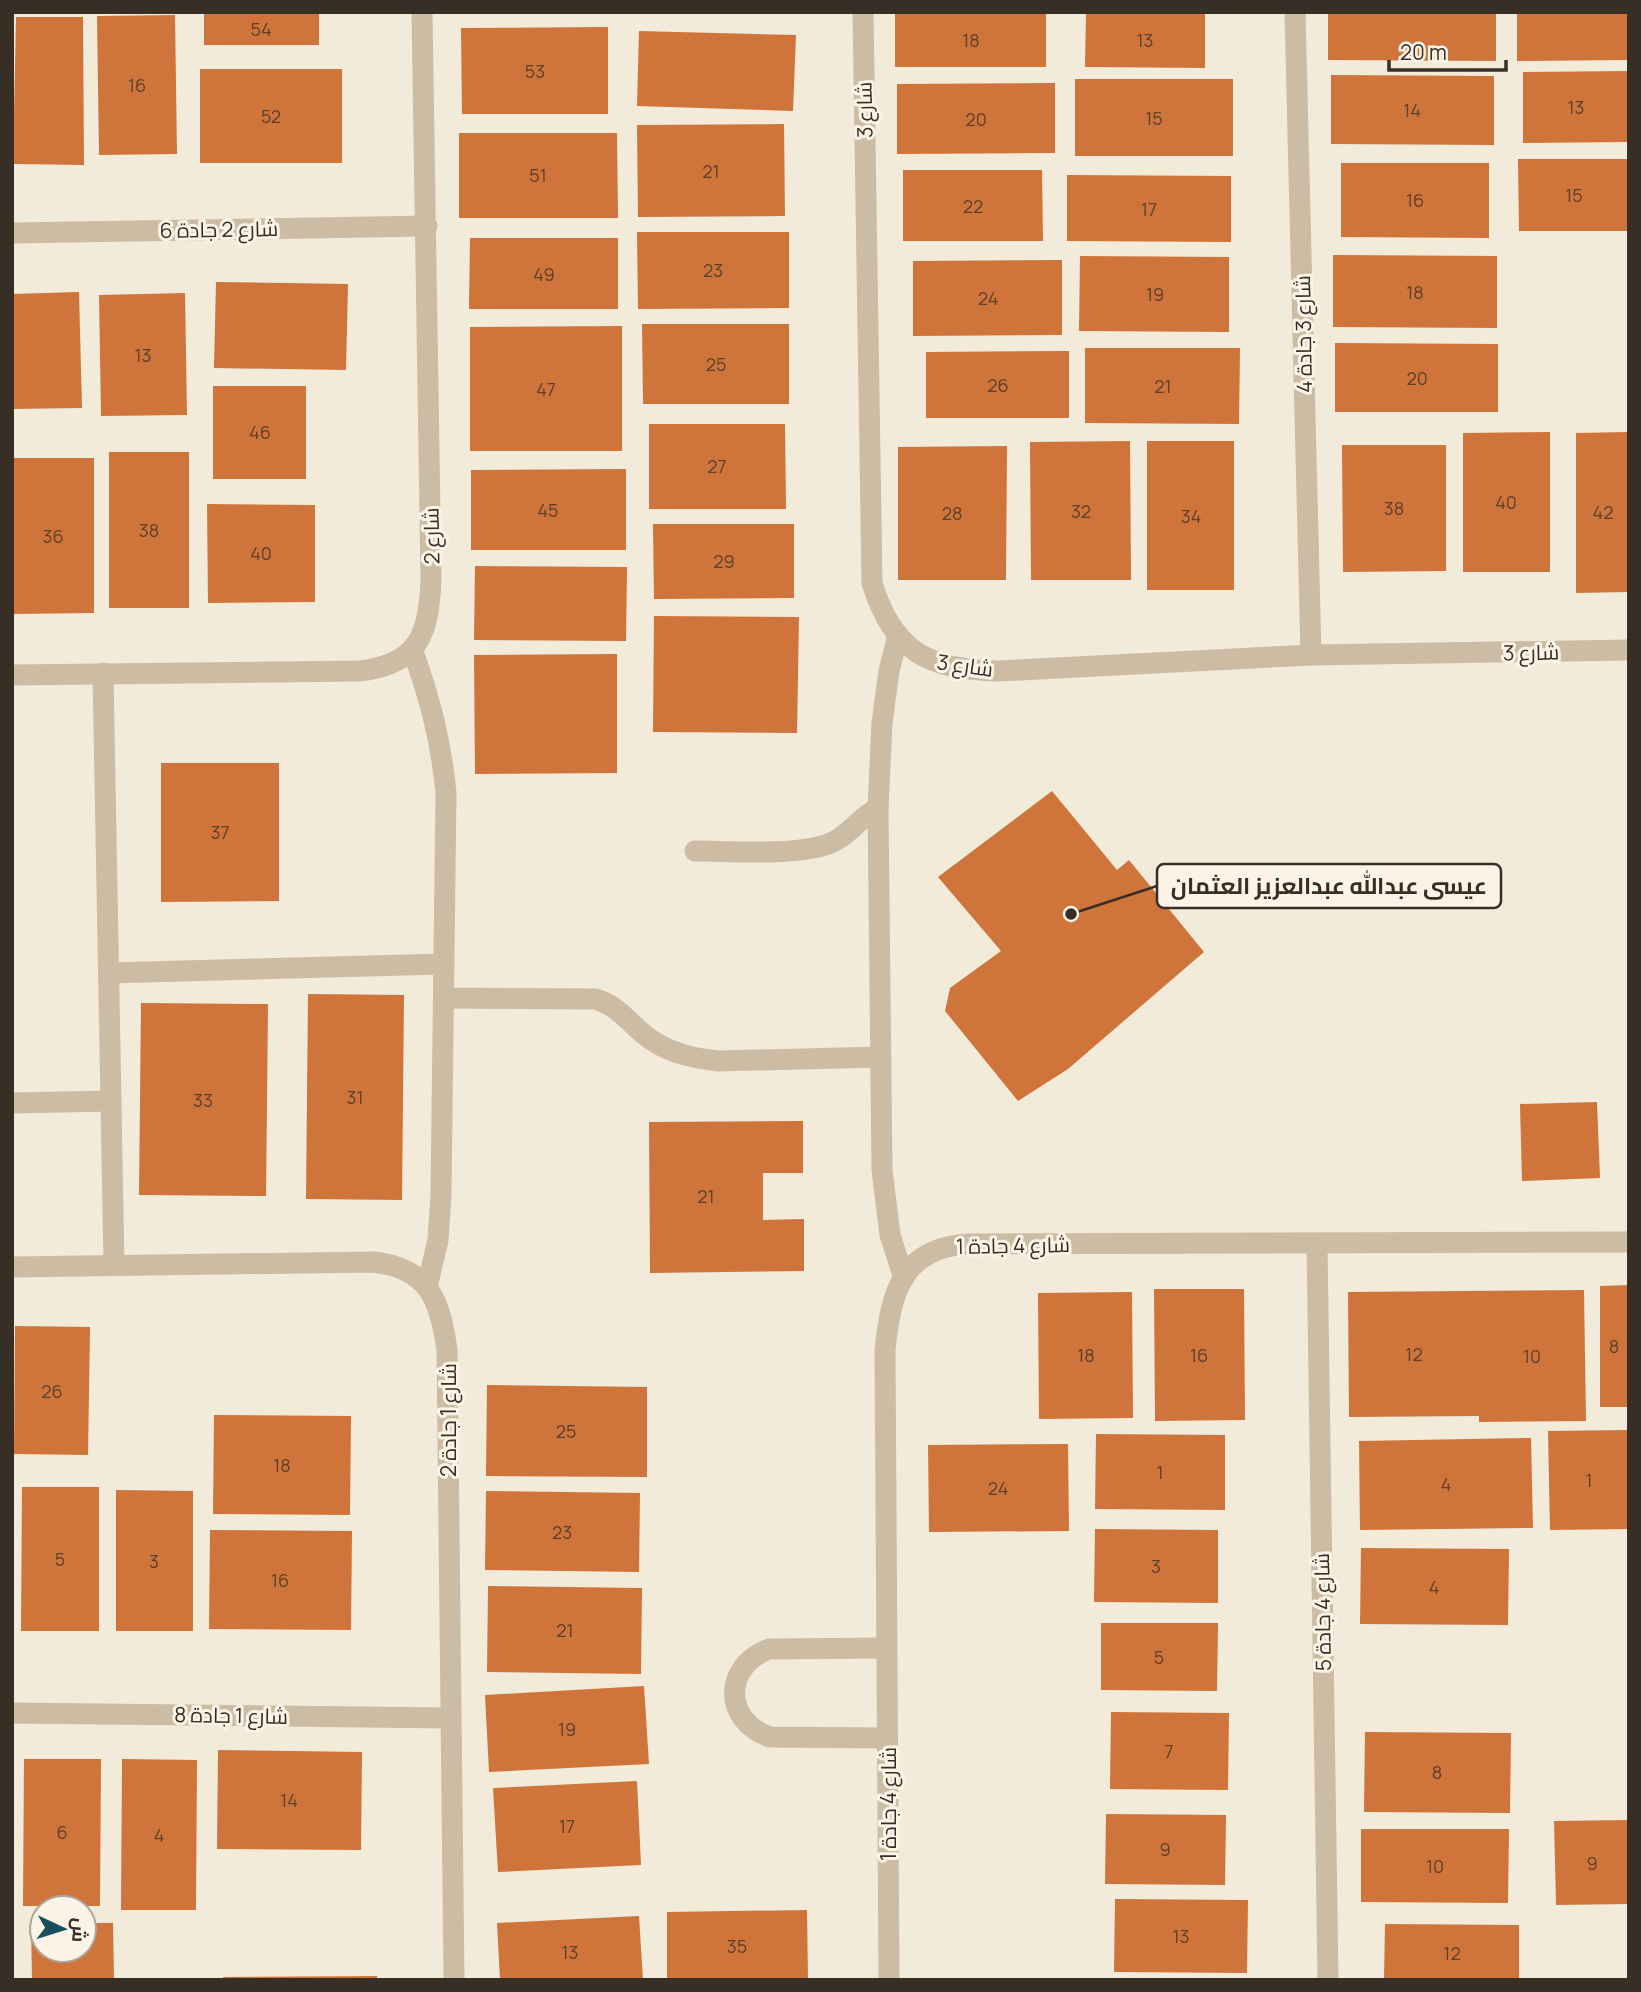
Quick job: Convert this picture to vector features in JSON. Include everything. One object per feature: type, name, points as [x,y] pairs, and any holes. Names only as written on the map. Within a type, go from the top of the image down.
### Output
[{"type":"street","name":"شارع 2","points":[[412,649],[423,634],[428,618],[431,579],[422,12]]},
{"type":"street","name":"شارع 3","points":[[863,12],[872,583],[879,607],[891,628],[924,659],[942,665],[981,671],[1311,656],[1629,650]]},
{"type":"street","name":"شارع 3 جادة 4","points":[[1295,12],[1311,656]]},
{"type":"street","name":"شارع 2 جادة 6","points":[[12,233],[427,226]]},
{"type":"street","points":[[898,635],[889,671],[882,723],[878,808],[885,1192],[890,1236],[904,1278]]},
{"type":"street","points":[[12,674],[360,671],[396,664],[412,649],[429,693],[441,746],[446,793],[441,1195],[438,1240],[427,1287]]},
{"type":"street","points":[[103,673],[114,1265]]},
{"type":"street","points":[[695,851],[818,848],[836,841],[866,814],[878,808]]},
{"type":"street","points":[[109,973],[444,964]]},
{"type":"street","points":[[444,998],[595,999],[609,1003],[652,1041],[692,1058],[717,1061],[881,1057]]},
{"type":"street","points":[[12,1103],[111,1101]]},
{"type":"street","name":"شارع 4 جادة 1","points":[[889,1980],[885,1349],[891,1310],[904,1278],[924,1254],[934,1249],[959,1245],[1629,1242]]},
{"type":"street","name":"شارع 4 جادة 5","points":[[1317,1244],[1328,1980]]},
{"type":"street","name":"شارع 1 جادة 2","points":[[12,1267],[373,1262],[404,1268],[417,1275],[437,1302],[447,1350],[454,1980]]},
{"type":"street","points":[[886,1648],[769,1649],[746,1662],[738,1673],[734,1686],[738,1713],[757,1732],[770,1737],[887,1738]]},
{"type":"street","name":"شارع 1 جادة 8","points":[[12,1713],[450,1718]]},
{"type":"building","points":[[204,12],[319,12],[319,45],[204,45]]},
{"type":"building","points":[[895,12],[1046,12],[1046,67],[895,67]]},
{"type":"building","points":[[1086,12],[1205,12],[1205,68],[1085,67]]},
{"type":"building","points":[[1328,12],[1496,12],[1496,61],[1328,60]]},
{"type":"building","points":[[1517,12],[1629,12],[1629,60],[1517,61]]},
{"type":"building","points":[[175,15],[177,154],[99,155],[97,16]]},
{"type":"building","points":[[16,17],[83,17],[84,165],[13,164]]},
{"type":"building","points":[[608,27],[608,114],[462,114],[461,28]]},
{"type":"building","points":[[639,31],[796,35],[793,111],[637,106]]},
{"type":"building","points":[[200,69],[342,69],[342,163],[200,163]]},
{"type":"building","points":[[1629,71],[1629,142],[1523,143],[1523,72]]},
{"type":"building","points":[[1331,75],[1494,76],[1494,145],[1331,144]]},
{"type":"building","points":[[1075,79],[1233,79],[1233,156],[1075,156]]},
{"type":"building","points":[[1055,83],[1055,153],[897,154],[897,84]]},
{"type":"building","points":[[784,124],[785,216],[638,217],[637,125]]},
{"type":"building","points":[[459,133],[617,133],[618,218],[459,218]]},
{"type":"building","points":[[1518,159],[1629,159],[1629,231],[1519,231]]},
{"type":"building","points":[[1341,163],[1489,163],[1489,238],[1341,237]]},
{"type":"building","points":[[903,170],[1042,170],[1043,241],[903,241]]},
{"type":"building","points":[[1067,175],[1231,176],[1231,242],[1067,241]]},
{"type":"building","points":[[637,232],[789,232],[789,308],[638,309]]},
{"type":"building","points":[[470,238],[618,238],[618,309],[469,309]]},
{"type":"building","points":[[1333,255],[1497,256],[1497,328],[1333,327]]},
{"type":"building","points":[[1080,256],[1229,257],[1229,332],[1079,331]]},
{"type":"building","points":[[1062,260],[1062,335],[913,336],[913,261]]},
{"type":"building","points":[[216,282],[348,284],[346,370],[214,368]]},
{"type":"building","points":[[79,292],[82,408],[12,409],[12,294]]},
{"type":"building","points":[[185,293],[187,415],[101,416],[99,295]]},
{"type":"building","points":[[642,324],[789,324],[789,404],[643,404]]},
{"type":"building","points":[[622,326],[622,451],[470,451],[470,327]]},
{"type":"building","points":[[1335,343],[1498,344],[1498,412],[1335,412]]},
{"type":"building","points":[[1085,348],[1240,348],[1239,424],[1085,423]]},
{"type":"building","points":[[1069,351],[1069,418],[926,418],[926,352]]},
{"type":"building","points":[[213,386],[306,386],[306,479],[213,479]]},
{"type":"building","points":[[649,424],[785,424],[786,509],[649,509]]},
{"type":"building","points":[[1550,432],[1550,572],[1463,572],[1463,433]]},
{"type":"building","points":[[1629,432],[1629,592],[1576,593],[1576,433]]},
{"type":"building","points":[[1130,441],[1131,580],[1031,580],[1030,442]]},
{"type":"building","points":[[1147,441],[1234,441],[1234,590],[1147,590]]},
{"type":"building","points":[[1342,445],[1446,445],[1446,571],[1343,572]]},
{"type":"building","points":[[1007,446],[1006,580],[898,580],[898,447]]},
{"type":"building","points":[[109,452],[189,452],[189,608],[109,608]]},
{"type":"building","points":[[12,458],[94,458],[94,613],[12,614]]},
{"type":"building","points":[[626,469],[626,550],[471,550],[471,470]]},
{"type":"building","points":[[207,504],[315,505],[315,602],[208,603]]},
{"type":"building","points":[[653,524],[794,524],[794,598],[654,599]]},
{"type":"building","points":[[475,566],[627,567],[626,641],[474,640]]},
{"type":"building","points":[[654,616],[799,617],[797,733],[653,732]]},
{"type":"building","points":[[617,654],[617,773],[475,774],[474,655]]},
{"type":"building","points":[[161,763],[279,763],[279,901],[161,902]]},
{"type":"building","points":[[1052,791],[1117,870],[1129,860],[1204,952],[1068,1069],[1018,1101],[945,1011],[950,988],[1001,951],[938,877]]},
{"type":"building","points":[[308,994],[404,995],[402,1200],[306,1199]]},
{"type":"building","points":[[141,1003],[268,1004],[266,1196],[139,1195]]},
{"type":"building","points":[[1597,1102],[1600,1178],[1522,1181],[1520,1104]]},
{"type":"building","points":[[803,1121],[803,1173],[763,1173],[763,1220],[804,1219],[804,1271],[650,1273],[649,1122]]},
{"type":"building","points":[[1629,1285],[1629,1407],[1600,1407],[1600,1286]]},
{"type":"building","points":[[1154,1289],[1244,1289],[1245,1420],[1155,1421]]},
{"type":"building","points":[[1584,1290],[1586,1421],[1479,1422],[1479,1416],[1349,1417],[1348,1292]]},
{"type":"building","points":[[1132,1292],[1133,1418],[1039,1419],[1038,1293]]},
{"type":"building","points":[[15,1326],[90,1327],[88,1455],[14,1454]]},
{"type":"building","points":[[487,1385],[647,1387],[647,1477],[486,1476]]},
{"type":"building","points":[[214,1415],[351,1416],[350,1515],[213,1514]]},
{"type":"building","points":[[1629,1430],[1629,1529],[1550,1530],[1548,1431]]},
{"type":"building","points":[[1096,1434],[1225,1435],[1225,1510],[1095,1509]]},
{"type":"building","points":[[1531,1438],[1533,1528],[1360,1530],[1359,1441]]},
{"type":"building","points":[[1068,1444],[1069,1531],[929,1532],[928,1445]]},
{"type":"building","points":[[22,1487],[99,1487],[99,1631],[21,1631]]},
{"type":"building","points":[[116,1490],[193,1491],[193,1631],[116,1631]]},
{"type":"building","points":[[486,1491],[640,1493],[639,1572],[485,1570]]},
{"type":"building","points":[[1095,1529],[1218,1530],[1218,1603],[1094,1602]]},
{"type":"building","points":[[210,1530],[352,1531],[351,1630],[209,1629]]},
{"type":"building","points":[[1361,1548],[1509,1549],[1508,1625],[1360,1624]]},
{"type":"building","points":[[488,1586],[642,1588],[641,1674],[487,1672]]},
{"type":"building","points":[[1101,1623],[1218,1623],[1217,1691],[1101,1690]]},
{"type":"building","points":[[644,1686],[649,1764],[489,1772],[485,1695]]},
{"type":"building","points":[[1111,1712],[1229,1713],[1228,1790],[1110,1789]]},
{"type":"building","points":[[1365,1732],[1511,1733],[1510,1813],[1364,1812]]},
{"type":"building","points":[[218,1750],[362,1752],[361,1850],[217,1849]]},
{"type":"building","points":[[24,1759],[101,1759],[100,1906],[98,1894],[28,1894],[28,1906],[23,1906]]},
{"type":"building","points":[[122,1759],[197,1760],[196,1910],[121,1910]]},
{"type":"building","points":[[637,1781],[641,1865],[498,1872],[493,1788]]},
{"type":"building","points":[[1106,1814],[1226,1815],[1225,1885],[1105,1884]]},
{"type":"building","points":[[1629,1820],[1629,1904],[1556,1905],[1554,1821]]},
{"type":"building","points":[[1361,1829],[1509,1829],[1508,1903],[1361,1902]]},
{"type":"building","points":[[1115,1899],[1248,1900],[1247,1973],[1114,1972]]},
{"type":"building","points":[[807,1910],[808,1980],[667,1980],[667,1912]]},
{"type":"building","points":[[639,1916],[643,1980],[500,1980],[497,1923]]},
{"type":"building","points":[[98,1923],[113,1923],[114,1980],[32,1980],[32,1964],[98,1964]]},
{"type":"building","points":[[1385,1924],[1519,1925],[1519,1980],[1384,1980]]},
{"type":"building","points":[[377,1976],[377,1980],[223,1980],[223,1977]]},
{"type":"place","name":"عيسى عبدالله عبدالعزيز العثمان","points":[[1071,914]]}]
